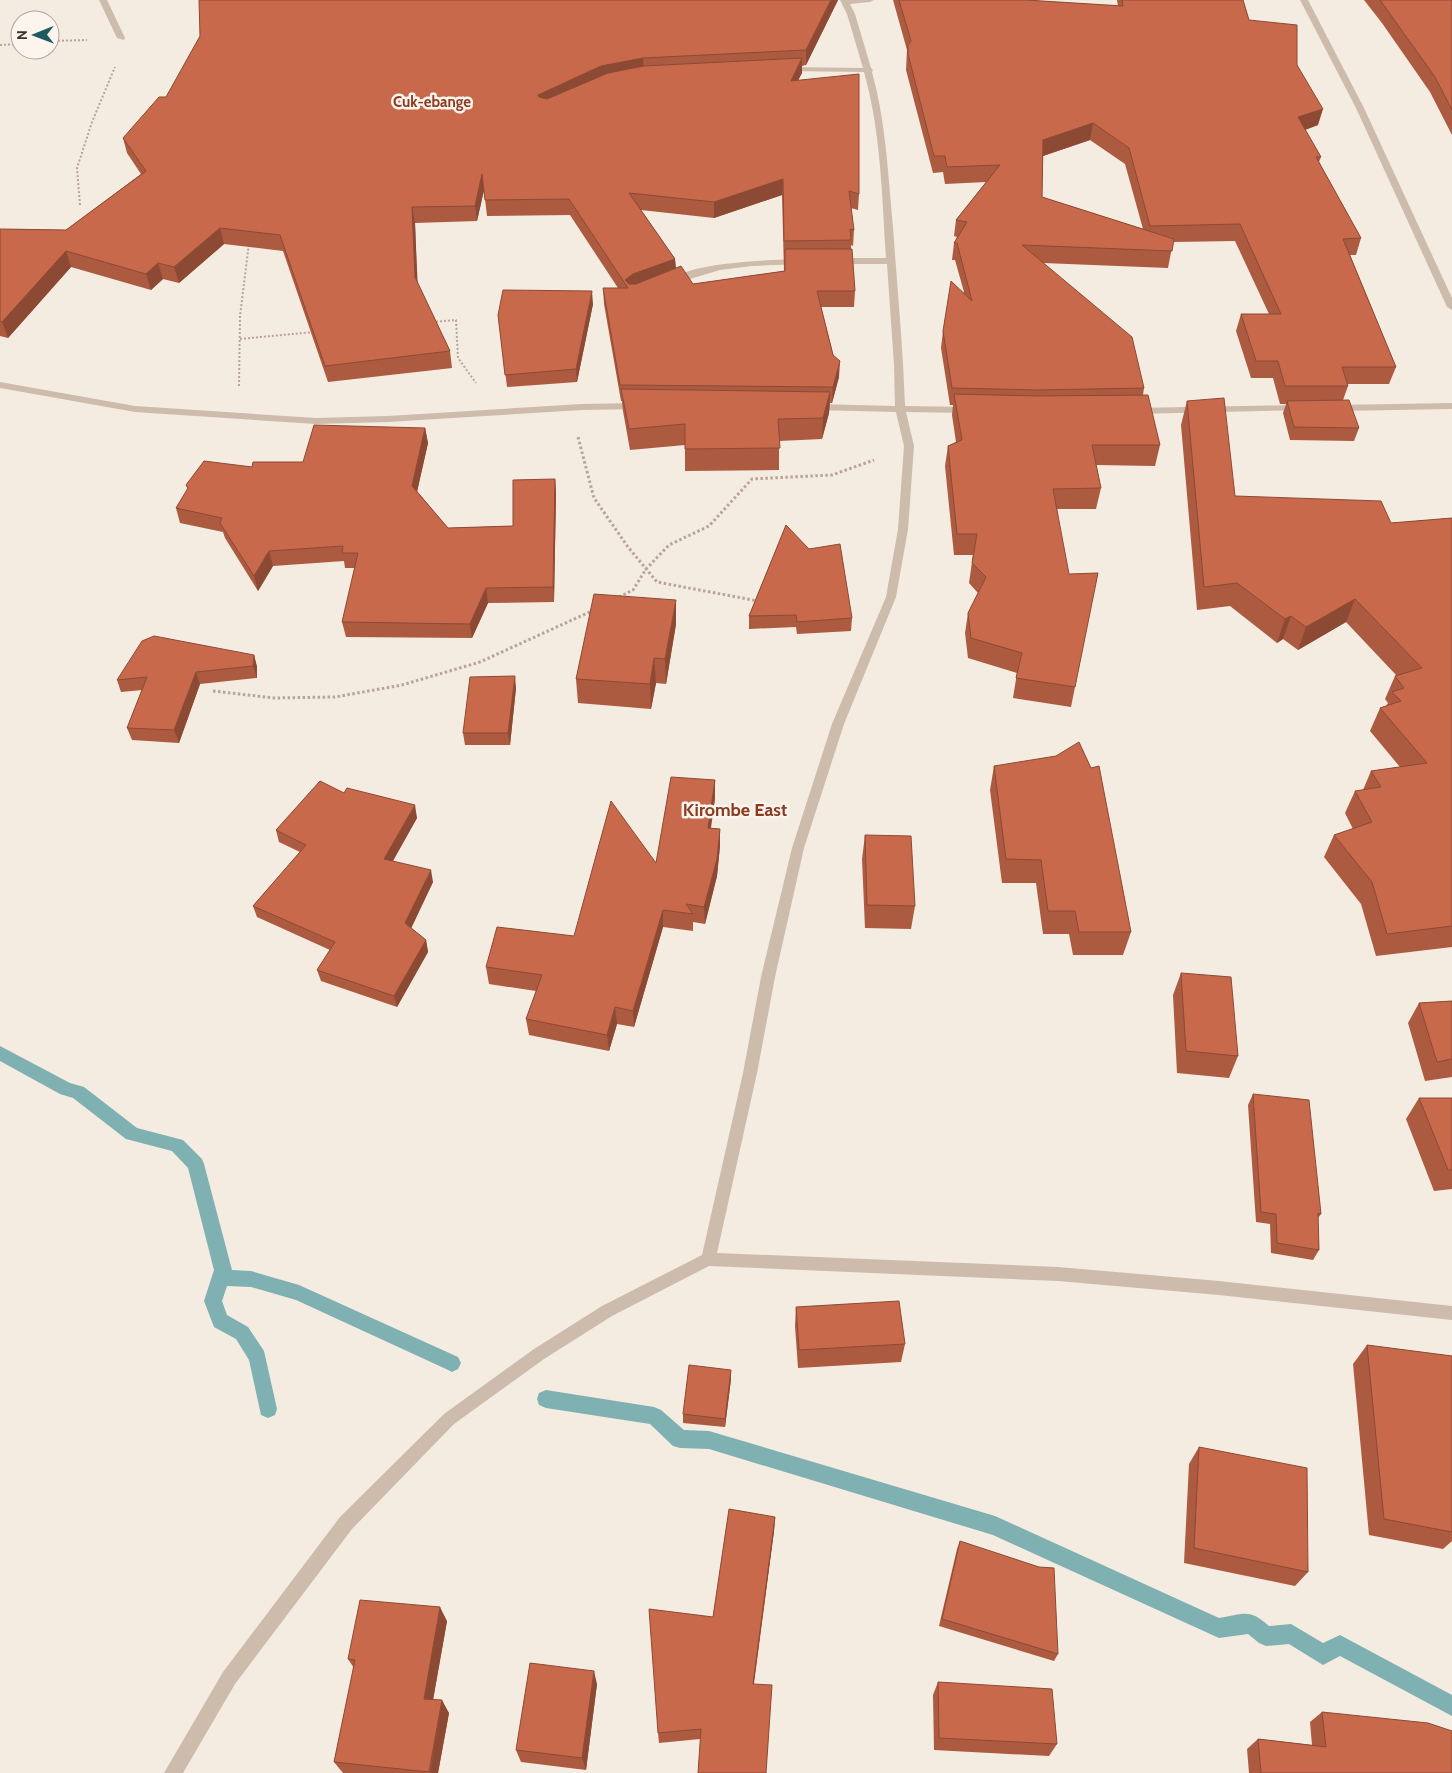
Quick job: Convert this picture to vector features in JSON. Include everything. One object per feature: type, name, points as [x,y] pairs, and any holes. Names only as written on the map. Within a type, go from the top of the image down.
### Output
[{"type":"street","points":[[103,0],[121,38]]},
{"type":"street","points":[[708,1259],[750,1073],[768,977],[798,848],[838,724],[891,596],[903,529],[909,446],[900,408],[899,365],[876,107],[869,70],[845,1],[870,0]]},
{"type":"street","points":[[1304,0],[1360,108],[1421,243],[1452,306]]},
{"type":"street","points":[[780,69],[869,70]]},
{"type":"street","points":[[662,285],[686,275],[723,266],[766,262],[890,261]]},
{"type":"street","points":[[0,385],[135,409],[316,421],[388,419],[582,407],[648,406]]},
{"type":"street","points":[[1123,411],[1452,406]]},
{"type":"street","points":[[808,407],[977,411]]},
{"type":"street","points":[[173,1773],[229,1678],[346,1523],[449,1419],[538,1354],[592,1320],[708,1259],[1058,1274],[1219,1288],[1452,1313]]},
{"type":"path","points":[[80,205],[77,168],[92,122],[118,60],[121,38]]},
{"type":"path","points":[[238,417],[240,316],[249,243]]},
{"type":"path","points":[[427,322],[456,320],[458,358],[478,386],[502,412]]},
{"type":"path","points":[[240,339],[319,332]]},
{"type":"path","points":[[582,407],[578,439],[594,498],[657,582],[762,602]]},
{"type":"path","points":[[617,598],[632,590],[646,569],[668,545],[709,526],[752,479],[832,475],[909,446]]},
{"type":"path","points":[[213,690],[274,698],[335,697],[402,685],[480,662],[578,619],[601,606]]},
{"type":"building","points":[[199,0],[831,0],[806,50],[643,58],[601,66],[538,95],[547,99],[608,73],[644,66],[802,58],[791,81],[859,74],[859,194],[849,191],[854,230],[850,229],[851,240],[784,241],[783,179],[714,202],[629,193],[675,259],[633,274],[625,280],[629,284],[636,284],[681,266],[693,284],[785,271],[785,249],[852,249],[855,291],[817,291],[833,355],[840,361],[833,387],[620,385],[603,288],[628,288],[569,199],[485,200],[482,174],[475,206],[412,207],[415,277],[450,351],[325,366],[280,235],[220,228],[174,267],[158,263],[146,274],[66,251],[2,322],[0,321],[0,229],[66,230],[146,171],[123,138],[159,97],[166,97],[200,36]]},
{"type":"building","points":[[899,0],[1026,0],[1123,6],[1122,0],[1243,0],[1249,20],[1297,25],[1297,65],[1323,109],[1298,117],[1321,157],[1316,157],[1361,238],[1343,239],[1396,367],[1342,367],[1348,386],[1285,386],[1278,361],[1256,361],[1241,314],[1281,314],[1240,224],[1150,226],[1129,148],[1093,123],[1043,140],[1042,197],[1174,239],[1172,251],[1022,245],[1132,337],[1144,388],[1037,390],[952,388],[943,331],[951,281],[972,301],[957,243],[954,243],[967,222],[956,220],[1000,165],[947,167],[945,156],[934,156],[908,54],[908,45],[911,41]]},
{"type":"building","points":[[1380,0],[1452,0],[1452,110],[1435,77]]},
{"type":"building","points":[[503,290],[592,291],[576,369],[505,375],[498,315]]},
{"type":"building","points":[[621,389],[830,392],[823,418],[778,419],[780,448],[685,449],[685,424],[629,429]]},
{"type":"building","points":[[954,394],[1037,396],[1148,395],[1160,445],[1092,445],[1101,488],[1053,489],[1069,574],[1098,573],[1075,687],[1016,678],[1022,653],[971,638],[968,613],[986,577],[972,563],[977,534],[957,534],[948,446],[962,440]]},
{"type":"building","points":[[1224,398],[1235,496],[1381,501],[1391,523],[1452,518],[1452,926],[1387,934],[1372,882],[1334,835],[1372,822],[1355,791],[1381,787],[1371,771],[1427,763],[1380,708],[1401,701],[1392,692],[1404,688],[1395,676],[1422,668],[1355,599],[1306,627],[1291,616],[1285,619],[1237,583],[1204,587],[1187,401]]},
{"type":"building","points":[[1349,400],[1359,428],[1294,427],[1287,401]]},
{"type":"building","points":[[314,425],[425,428],[412,486],[448,528],[513,526],[513,480],[555,479],[553,587],[486,588],[470,624],[342,622],[358,553],[342,553],[343,546],[269,551],[254,576],[220,523],[222,518],[176,508],[188,488],[186,485],[204,461],[252,467],[253,462],[303,462]]},
{"type":"building","points":[[786,525],[809,549],[840,544],[852,618],[797,622],[796,615],[749,616]]},
{"type":"building","points":[[594,594],[676,600],[665,659],[654,658],[650,684],[576,679]]},
{"type":"building","points":[[154,636],[254,655],[253,666],[196,672],[174,730],[127,728],[147,677],[117,680],[142,641]]},
{"type":"building","points":[[515,676],[508,733],[463,733],[470,677]]},
{"type":"building","points":[[1079,742],[1091,768],[1099,766],[1131,932],[1079,932],[1075,911],[1048,911],[1041,860],[1006,859],[994,766],[1056,756]]},
{"type":"building","points":[[671,777],[715,780],[708,828],[720,829],[717,859],[704,907],[686,904],[693,914],[663,910],[633,1011],[615,1007],[607,1035],[526,1019],[542,975],[486,967],[497,927],[574,936],[611,801],[656,863]]},
{"type":"building","points":[[320,781],[344,793],[347,788],[415,805],[384,859],[431,870],[405,923],[426,940],[394,996],[317,970],[335,942],[253,906],[306,845],[276,830]]},
{"type":"building","points":[[865,835],[911,836],[915,906],[867,905]]},
{"type":"building","points":[[1181,973],[1231,977],[1238,1056],[1186,1051]]},
{"type":"building","points":[[1452,1001],[1452,1059],[1437,1062],[1419,1003]]},
{"type":"building","points":[[1253,1094],[1309,1100],[1321,1214],[1318,1213],[1319,1250],[1277,1243],[1276,1214],[1261,1212]]},
{"type":"building","points":[[1419,1098],[1452,1098],[1452,1170],[1448,1170]]},
{"type":"building","points":[[899,1301],[905,1344],[799,1350],[796,1307]]},
{"type":"building","points":[[1367,1345],[1452,1356],[1452,1532],[1384,1519]]},
{"type":"building","points":[[689,1365],[731,1370],[725,1419],[683,1414]]},
{"type":"building","points":[[1199,1447],[1307,1468],[1308,1572],[1194,1548]]},
{"type":"building","points":[[729,1509],[775,1517],[753,1684],[772,1685],[766,1773],[698,1773],[701,1729],[658,1733],[649,1609],[713,1617]]},
{"type":"building","points":[[960,1541],[1039,1567],[1054,1568],[1058,1654],[942,1619]]},
{"type":"building","points":[[360,1600],[440,1607],[424,1699],[442,1700],[429,1772],[334,1762],[355,1660],[348,1659]]},
{"type":"building","points":[[530,1663],[594,1671],[582,1758],[516,1750]]},
{"type":"building","points":[[938,1682],[1052,1689],[1057,1744],[939,1738]]},
{"type":"building","points":[[1322,1712],[1428,1723],[1452,1731],[1452,1773],[1261,1773],[1258,1739],[1326,1747]]},
{"type":"waterway","points":[[0,1053],[66,1089],[78,1092],[132,1134],[177,1145],[196,1164],[223,1270],[213,1301],[220,1321],[242,1333],[258,1357],[268,1409]]},
{"type":"waterway","points":[[221,1278],[251,1279],[299,1293],[452,1363]]},
{"type":"waterway","points":[[546,1399],[654,1416],[680,1439],[709,1440],[995,1526],[1219,1628],[1251,1623],[1266,1636],[1291,1634],[1323,1655],[1340,1645],[1452,1706]]},
{"type":"district","name":"Cuk-ebange","points":[[432,102]]},
{"type":"district","name":"Kirombe East","points":[[735,810]]}]
